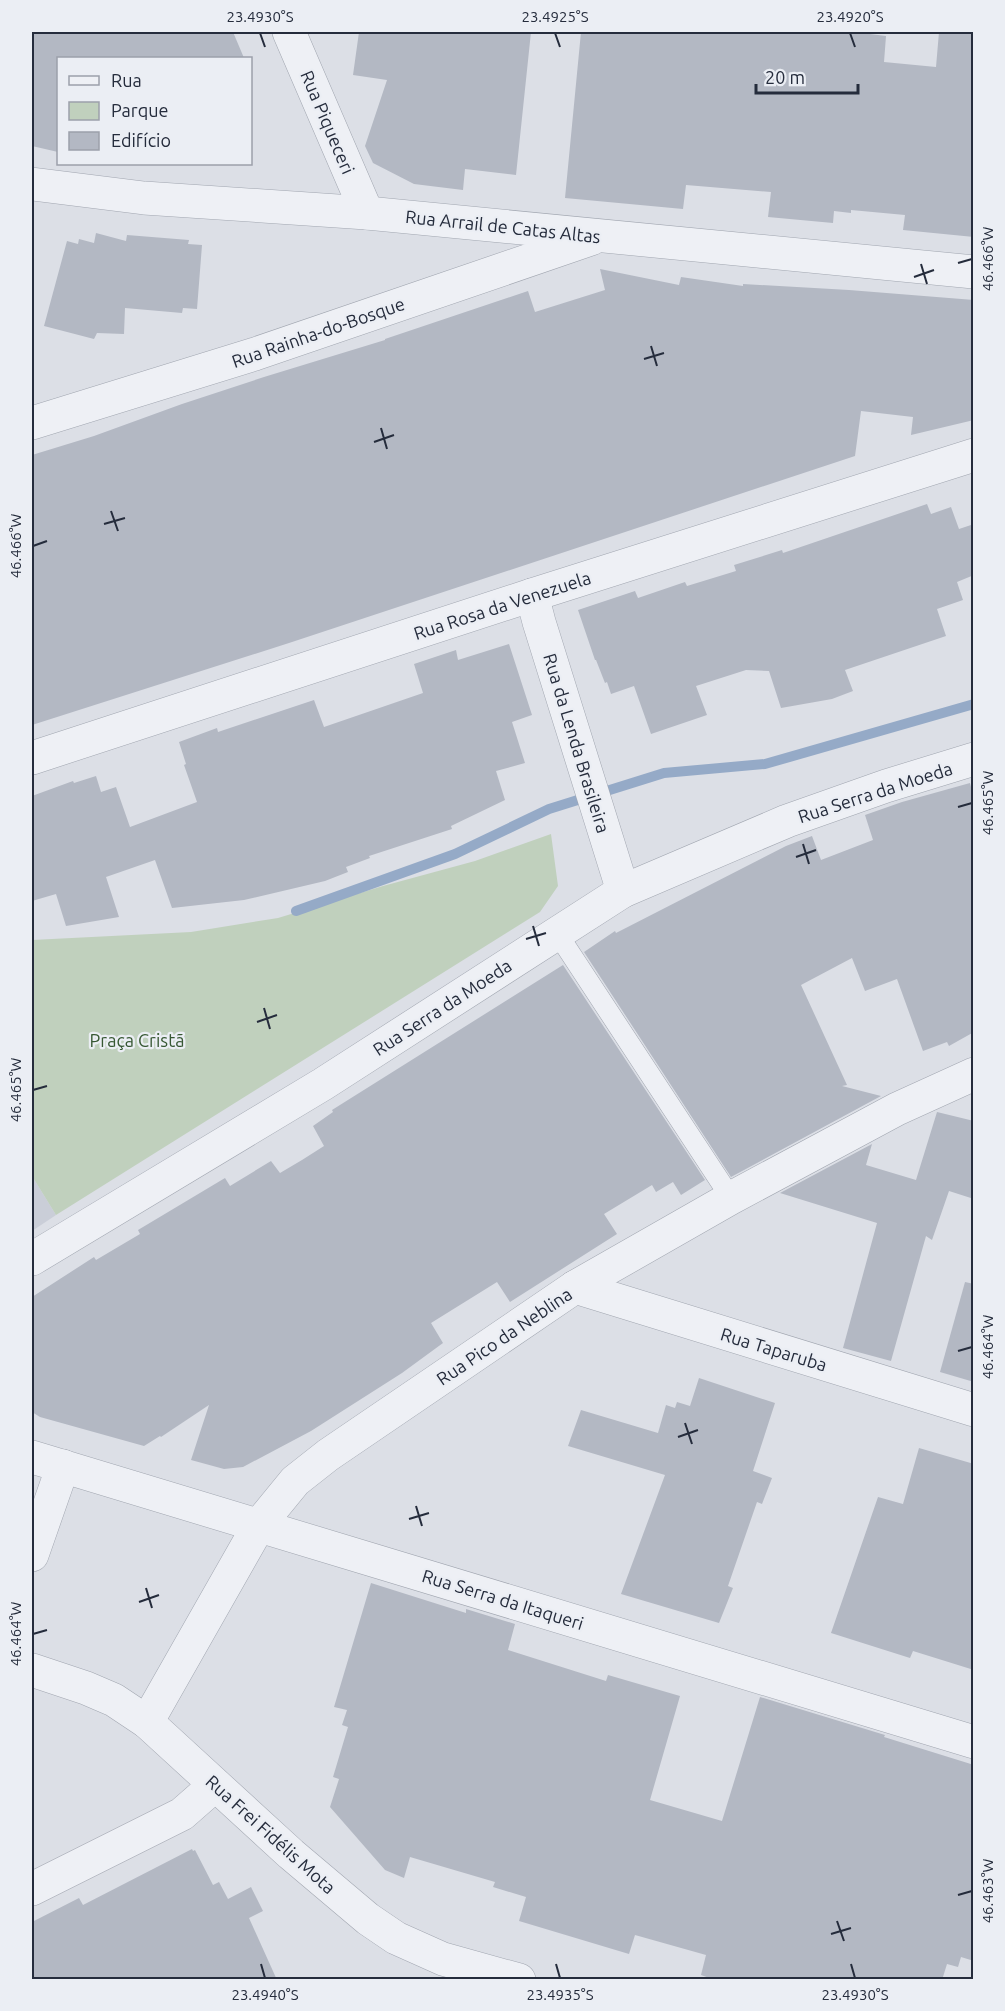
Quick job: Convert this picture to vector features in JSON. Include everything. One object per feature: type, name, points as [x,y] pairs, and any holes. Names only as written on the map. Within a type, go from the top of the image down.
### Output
[{"type":"street","name":"Rua Piqueceri","points":[[289,32],[367,213]]},
{"type":"street","name":"Rua Arrail de Catas Altas","points":[[32,184],[144,198],[367,213],[974,272]]},
{"type":"street","name":"Rua Rainha-do-Bosque","points":[[32,423],[255,354],[602,236]]},
{"type":"street","name":"Rua Rosa da Venezuela","points":[[32,758],[536,608],[974,455]]},
{"type":"street","name":"Rua da Lenda Brasileira","points":[[536,608],[619,878]]},
{"type":"street","name":"Rua Serra da Moeda","points":[[32,1259],[323,1084],[557,933],[619,878],[886,786],[974,759]]},
{"type":"street","name":"Rua Pico da Neblina","points":[[147,1722],[259,1525],[296,1481],[328,1455],[575,1287],[731,1198],[897,1109],[971,1077]]},
{"type":"street","name":"Rua Taparuba","points":[[575,1287],[974,1410]]},
{"type":"street","name":"Rua Serra da Itaqueri","points":[[32,1457],[974,1742]]},
{"type":"street","points":[[32,1556],[63,1466]]},
{"type":"street","name":"Rua Frei Fidélis Mota","points":[[32,1670],[114,1700],[147,1722],[291,1854],[368,1919],[439,1970],[519,1980]]},
{"type":"street","points":[[32,1889],[182,1814],[215,1785]]},
{"type":"lane","points":[[557,933],[731,1198]]},
{"type":"shaded area","points":[[32,1176],[56,1215],[32,1231]]},
{"type":"green space","name":"Praça Cristã","points":[[551,834],[558,886],[540,912],[56,1215],[32,1176],[32,940],[191,932],[278,918],[475,861]]},
{"type":"building","points":[[32,32],[233,32],[244,57],[57,57],[57,152],[32,146]]},
{"type":"building","points":[[359,32],[531,32],[516,175],[465,169],[463,190],[414,184],[373,163],[365,146],[387,80],[353,75]]},
{"type":"building","points":[[581,32],[870,32],[870,34],[886,36],[884,62],[936,67],[939,32],[974,32],[974,237],[903,230],[905,215],[851,210],[851,213],[834,211],[833,223],[768,217],[771,192],[686,185],[683,209],[565,198]]},
{"type":"building","points":[[96,233],[126,241],[127,235],[189,240],[188,244],[202,245],[197,309],[183,308],[182,313],[125,308],[124,334],[97,333],[94,339],[44,326],[67,241],[78,244],[79,239],[94,243]]},
{"type":"building","points":[[600,269],[679,285],[681,277],[743,286],[743,284],[849,290],[974,300],[974,420],[911,435],[913,417],[861,411],[855,456],[289,643],[32,725],[32,455],[528,291],[535,312],[605,290]]},
{"type":"building","points":[[927,504],[931,514],[951,507],[959,529],[974,524],[974,575],[957,582],[963,600],[937,609],[946,636],[845,670],[853,691],[832,699],[781,708],[769,671],[746,670],[696,686],[707,715],[651,734],[634,686],[611,694],[595,660],[578,610],[635,591],[638,598],[685,582],[687,586],[736,571],[734,565],[782,550],[783,553]]},
{"type":"building","points":[[509,644],[532,715],[512,722],[525,763],[496,771],[505,800],[451,826],[452,829],[369,856],[370,858],[346,867],[348,872],[325,881],[244,900],[172,908],[155,860],[106,877],[119,917],[66,926],[56,894],[32,901],[32,796],[73,781],[74,783],[96,776],[101,792],[116,787],[130,827],[197,802],[184,765],[186,764],[179,742],[217,728],[218,732],[314,700],[324,727],[423,693],[414,664],[456,650],[458,660]]},
{"type":"building","points":[[970,783],[974,799],[974,1032],[949,1046],[947,1042],[923,1051],[897,979],[865,991],[852,958],[801,985],[847,1085],[842,1086],[881,1096],[731,1177],[584,952],[615,931],[616,933],[786,846],[812,836],[821,860],[873,840],[865,815]]},
{"type":"building","points":[[563,965],[705,1180],[681,1195],[673,1182],[656,1192],[652,1185],[604,1214],[617,1234],[510,1302],[497,1282],[431,1323],[443,1343],[402,1373],[311,1431],[243,1467],[224,1469],[191,1460],[209,1405],[144,1446],[40,1417],[32,1412],[32,1297],[94,1257],[96,1260],[140,1234],[138,1230],[225,1178],[230,1186],[271,1161],[280,1173],[302,1160],[324,1146],[313,1126],[333,1112],[332,1110]]},
{"type":"building","points":[[937,1112],[974,1121],[974,1199],[949,1191],[932,1240],[926,1236],[891,1361],[843,1348],[877,1223],[780,1193],[872,1144],[866,1165],[916,1180]]},
{"type":"building","points":[[965,1282],[974,1284],[974,1382],[940,1372]]},
{"type":"building","points":[[699,1378],[775,1403],[753,1471],[772,1478],[762,1504],[757,1502],[728,1586],[733,1588],[719,1623],[621,1594],[665,1475],[568,1446],[581,1410],[658,1433],[666,1405],[675,1408],[677,1402],[690,1406]]},
{"type":"building","points":[[919,1448],[974,1464],[974,1670],[913,1651],[910,1658],[831,1633],[878,1497],[903,1504]]},
{"type":"building","points":[[371,1583],[466,1613],[466,1609],[515,1624],[508,1650],[606,1681],[608,1675],[680,1696],[650,1800],[722,1821],[760,1697],[974,1765],[974,1961],[961,1957],[958,1967],[947,1964],[942,1980],[715,1980],[701,1975],[706,1955],[635,1935],[629,1954],[519,1921],[526,1897],[493,1887],[495,1882],[410,1857],[404,1878],[385,1870],[330,1807],[339,1779],[333,1777],[348,1727],[342,1725],[347,1710],[334,1707]]},
{"type":"building","points":[[192,1849],[195,1850],[213,1885],[219,1882],[228,1899],[251,1887],[263,1911],[249,1918],[277,1980],[32,1980],[32,1922],[79,1898],[83,1905]]},
{"type":"waterway","points":[[296,911],[455,854],[549,809],[664,773],[765,764],[974,704]]}]
